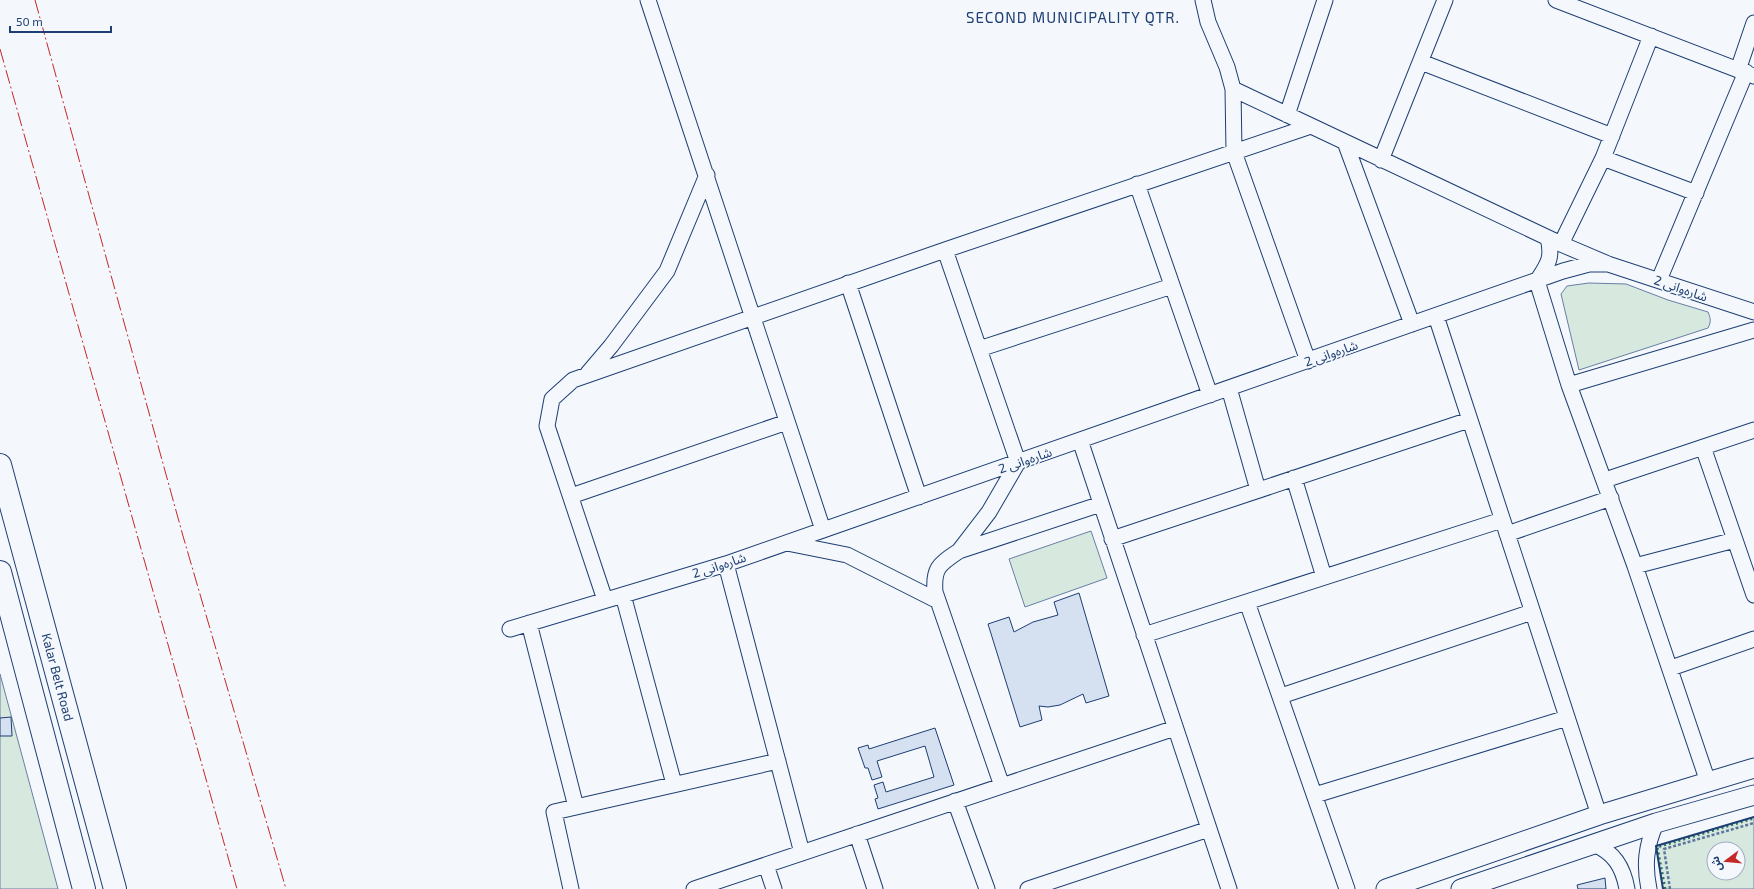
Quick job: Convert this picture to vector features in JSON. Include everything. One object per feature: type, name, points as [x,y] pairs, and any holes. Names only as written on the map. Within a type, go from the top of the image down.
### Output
[{"type":"highway","name":"Kalar Belt Road","points":[[0,465],[115,889]]},
{"type":"highway","points":[[0,572],[84,889]]},
{"type":"main road","points":[[1386,889],[1599,815],[1754,768]]},
{"type":"main road","points":[[1461,889],[1495,883],[1592,844],[1656,823],[1754,795]]},
{"type":"street","points":[[648,0],[823,530]]},
{"type":"street","points":[[1203,0],[1208,22],[1227,67],[1233,90],[1234,152],[1308,361]]},
{"type":"street","points":[[1287,115],[1325,0]]},
{"type":"street","points":[[1381,160],[1445,0]]},
{"type":"street","points":[[1556,0],[1746,72]]},
{"type":"street","points":[[1659,280],[1746,72],[1754,23]]},
{"type":"street","points":[[1651,36],[1603,158],[1554,241],[1549,263],[1537,280],[1569,385],[1612,498],[1708,782]]},
{"type":"street","points":[[1421,62],[1612,136]]},
{"type":"street","points":[[1233,90],[1554,241],[1608,264]]},
{"type":"street","points":[[606,600],[547,426],[552,399],[573,380],[848,283],[1310,126]]},
{"type":"street","points":[[1345,142],[1412,324]]},
{"type":"street","points":[[1603,158],[1696,193]]},
{"type":"street","points":[[587,374],[612,346],[667,271],[707,175]]},
{"type":"street","points":[[1137,184],[1210,395]]},
{"type":"street","points":[[945,250],[1018,462],[989,512],[959,551]]},
{"type":"street","name":"شارەوانی 2","points":[[510,629],[726,564],[1537,280],[1589,264],[1608,264],[1754,312]]},
{"type":"street","points":[[848,283],[919,497]]},
{"type":"street","points":[[979,349],[1172,286]]},
{"type":"street","points":[[1436,316],[1599,815]]},
{"type":"street","points":[[1569,385],[1754,330]]},
{"type":"street","points":[[1229,388],[1258,490]]},
{"type":"street","points":[[1112,539],[1469,420]]},
{"type":"street","points":[[570,496],[787,422]]},
{"type":"street","points":[[1605,480],[1754,430]]},
{"type":"street","points":[[1080,440],[1229,889]]},
{"type":"street","points":[[1703,447],[1754,595]]},
{"type":"street","points":[[1294,478],[1324,577]]},
{"type":"street","points":[[1507,534],[1612,498]]},
{"type":"street","points":[[1002,786],[938,601],[934,576],[942,562],[959,551],[1101,504]]},
{"type":"street","points":[[1144,635],[1502,520]]},
{"type":"street","points":[[1635,566],[1735,540]]},
{"type":"street","points":[[786,543],[847,555],[938,601]]},
{"type":"street","points":[[726,564],[802,853]]},
{"type":"street","points":[[623,595],[674,784]]},
{"type":"street","points":[[1247,602],[1347,889]]},
{"type":"street","points":[[1281,696],[1532,612]]},
{"type":"street","points":[[529,623],[576,807]]},
{"type":"street","points":[[1670,668],[1754,639]]},
{"type":"street","points":[[1315,795],[1567,718]]},
{"type":"street","points":[[694,889],[1175,728]]},
{"type":"street","points":[[571,889],[554,812],[778,761]]},
{"type":"street","points":[[955,801],[987,889]]},
{"type":"street","points":[[1649,889],[1646,872],[1647,847],[1656,823]]},
{"type":"street","points":[[1028,889],[1209,829]]},
{"type":"street","points":[[857,834],[875,889]]},
{"type":"street","points":[[1592,844],[1601,847],[1612,855],[1621,868],[1626,883],[1635,873],[1646,872]]},
{"type":"street","points":[[766,865],[774,889]]},
{"type":"path","points":[[1670,889],[1664,849],[1754,824]]},
{"type":"shaded area","points":[[1589,283],[1626,284],[1668,300],[1708,312],[1710,324],[1708,328],[1579,370],[1561,294],[1567,286]]},
{"type":"shaded area","points":[[1091,531],[1107,578],[1025,607],[1009,559]]},
{"type":"shaded area","points":[[0,674],[58,889],[0,889]]},
{"type":"shaded area","points":[[1754,817],[1754,889],[1663,889],[1656,846]]},
{"type":"building","points":[[1079,593],[1109,696],[1086,703],[1083,694],[1060,705],[1048,707],[1039,706],[1042,720],[1020,727],[988,624],[1009,617],[1014,632],[1033,622],[1058,615],[1054,602]]},
{"type":"building","points":[[11,717],[12,736],[0,736],[0,718]]},
{"type":"building","points":[[935,728],[954,785],[878,809],[875,799],[878,798],[874,785],[883,782],[886,792],[934,777],[925,746],[877,761],[882,777],[872,780],[868,768],[865,768],[858,748],[868,745],[869,749]]},
{"type":"building","points":[[1605,878],[1606,889],[1578,889],[1577,885]]},
{"type":"hedge","points":[[1665,889],[1657,847],[1754,818]]},
{"type":"wall","points":[[1663,889],[1656,846],[1754,817]]},
{"type":"power","points":[[35,0],[183,536],[286,889]]},
{"type":"power","points":[[0,49],[237,889]]},
{"type":"district","name":"SECOND MUNICIPALITY QTR.","points":[[1073,18]]}]
